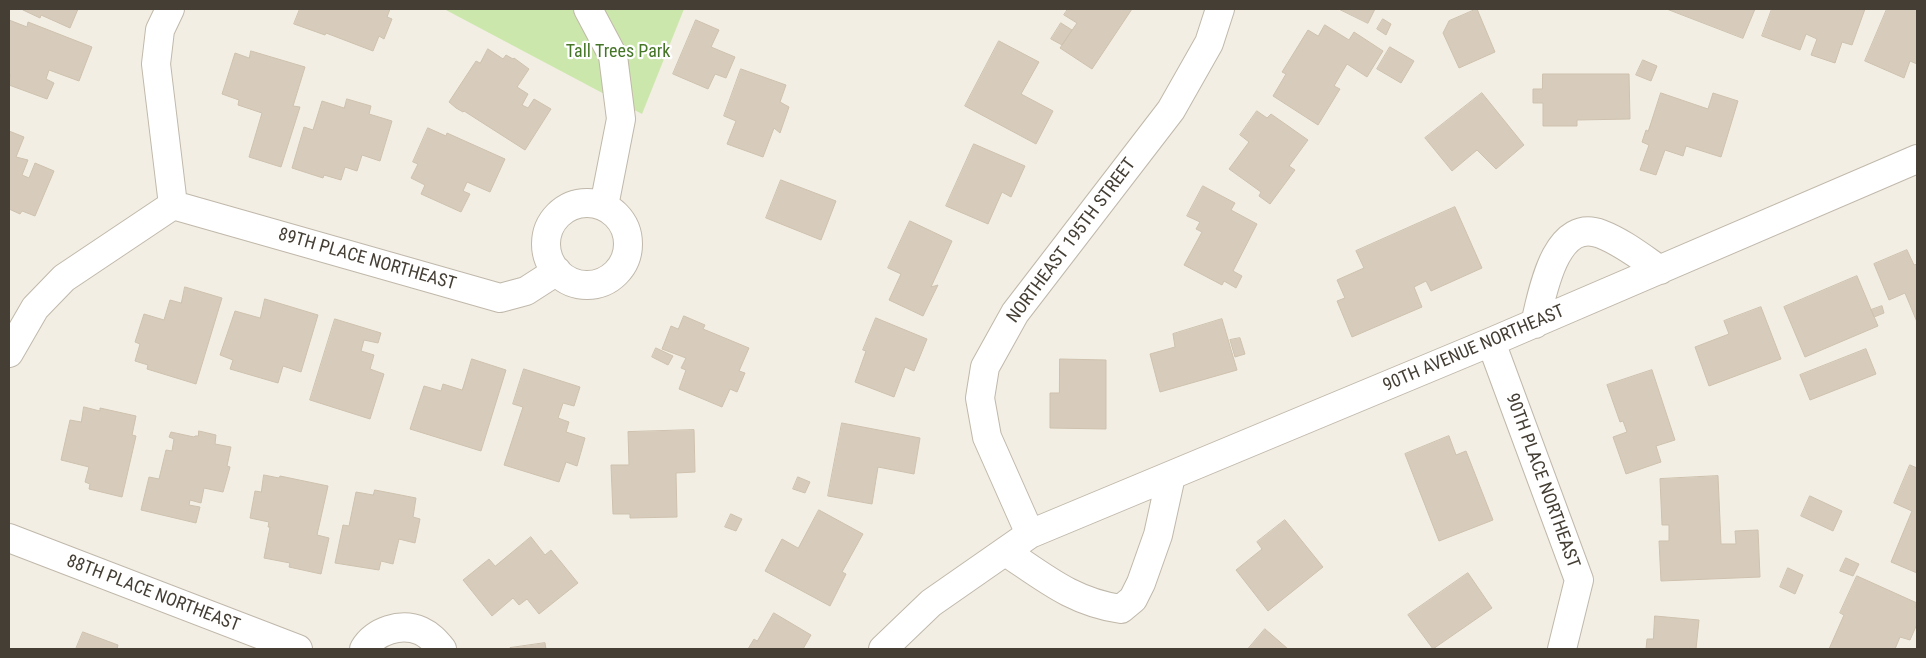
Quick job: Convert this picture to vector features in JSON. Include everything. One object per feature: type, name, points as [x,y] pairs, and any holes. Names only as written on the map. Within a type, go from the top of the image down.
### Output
[{"type":"street","points":[[9,353],[35,308],[64,278],[173,204],[156,64],[160,30],[170,9]]},
{"type":"street","points":[[588,9],[613,56],[621,119],[604,206]]},
{"type":"street","name":"NORTHEAST 195TH STREET","points":[[1030,534],[987,437],[980,398],[985,367],[1014,314],[1171,110],[1209,44],[1220,9]]},
{"type":"street","name":"90TH AVENUE NORTHEAST","points":[[1030,534],[1535,324],[1917,159]]},
{"type":"street","points":[[589,202],[604,206],[617,216],[626,229],[628,245],[624,261],[615,274],[601,282],[585,285],[570,281],[557,271],[548,258],[546,242],[550,226],[559,214],[573,205],[589,202]]},
{"type":"street","name":"89TH PLACE NORTHEAST","points":[[173,204],[500,298],[526,291],[557,271]]},
{"type":"street","points":[[1535,324],[1553,260],[1556,254],[1574,235],[1590,231],[1600,233],[1624,246],[1660,270]]},
{"type":"street","name":"90TH PLACE NORTHEAST","points":[[1491,342],[1578,580],[1562,649]]},
{"type":"street","points":[[1006,552],[1068,594],[1100,606],[1121,609],[1133,599],[1141,583],[1158,535],[1171,476]]},
{"type":"street","points":[[883,649],[931,603],[1030,534]]},
{"type":"street","name":"88TH PLACE NORTHEAST","points":[[9,538],[298,649]]},
{"type":"street","points":[[364,649],[378,635],[392,629],[406,628],[421,631],[433,639],[442,649]]},
{"type":"green space","name":"Tall Trees Park","points":[[444,9],[684,9],[642,114]]},
{"type":"building","points":[[23,9],[78,9],[70,28],[41,15],[40,18]]},
{"type":"building","points":[[300,9],[390,9],[387,17],[392,19],[384,39],[379,36],[373,51],[326,33],[325,35],[294,24]]},
{"type":"building","points":[[1068,9],[1132,9],[1092,69],[1060,48],[1077,23],[1064,15]]},
{"type":"building","points":[[1339,9],[1375,9],[1368,23]]},
{"type":"building","points":[[1477,9],[1495,52],[1459,68],[1443,33],[1449,21]]},
{"type":"building","points":[[1667,9],[1755,9],[1743,38]]},
{"type":"building","points":[[1772,9],[1865,9],[1852,45],[1842,42],[1835,63],[1811,55],[1817,39],[1806,34],[1800,50],[1762,36]]},
{"type":"building","points":[[1887,9],[1917,9],[1917,64],[1910,61],[1904,78],[1865,61]]},
{"type":"building","points":[[1383,19],[1391,24],[1386,35],[1377,29]]},
{"type":"building","points":[[9,20],[27,27],[28,22],[92,47],[79,81],[49,70],[46,79],[54,83],[47,99],[9,85]]},
{"type":"building","points":[[696,20],[719,30],[711,47],[735,57],[726,78],[715,74],[708,89],[673,74]]},
{"type":"building","points":[[1061,23],[1072,30],[1062,45],[1051,39]]},
{"type":"building","points":[[1325,25],[1349,40],[1354,32],[1383,51],[1367,77],[1347,64],[1334,86],[1340,89],[1318,125],[1273,96],[1286,74],[1282,72],[1308,30],[1318,36]]},
{"type":"building","points":[[999,41],[1039,62],[1021,94],[1053,111],[1036,144],[965,106]]},
{"type":"building","points":[[1390,47],[1414,61],[1401,83],[1377,69]]},
{"type":"building","points":[[488,49],[503,59],[506,55],[514,58],[529,69],[517,87],[528,94],[522,105],[528,108],[534,99],[551,109],[525,150],[449,102],[476,61],[480,63]]},
{"type":"building","points":[[251,51],[305,67],[293,106],[300,107],[281,167],[249,157],[262,113],[238,105],[239,100],[222,94],[235,53],[249,58]]},
{"type":"building","points":[[1643,60],[1657,66],[1651,81],[1636,75]]},
{"type":"building","points":[[741,69],[786,85],[780,102],[789,107],[780,133],[774,128],[763,157],[727,144],[736,121],[724,116]]},
{"type":"building","points":[[1543,74],[1629,74],[1630,119],[1577,120],[1577,126],[1543,126],[1543,103],[1533,103],[1533,89],[1542,89]]},
{"type":"building","points":[[1482,93],[1524,145],[1496,169],[1477,150],[1452,171],[1425,138]]},
{"type":"building","points":[[1661,93],[1708,109],[1713,93],[1738,101],[1721,157],[1686,146],[1683,156],[1665,150],[1656,175],[1640,170],[1649,145],[1642,142],[1646,130],[1648,131]]},
{"type":"building","points":[[347,99],[371,106],[369,114],[392,121],[380,161],[362,155],[357,171],[345,167],[341,180],[324,175],[323,178],[292,168],[304,127],[313,130],[322,101],[344,108]]},
{"type":"building","points":[[1257,111],[1267,118],[1271,114],[1308,140],[1289,166],[1295,170],[1270,204],[1259,196],[1261,192],[1229,169],[1249,142],[1240,135]]},
{"type":"building","points":[[428,128],[446,136],[447,133],[505,159],[490,192],[467,182],[463,191],[470,194],[461,212],[421,194],[425,185],[411,178],[418,164],[413,162]]},
{"type":"building","points":[[9,131],[24,137],[16,157],[28,160],[22,175],[29,178],[35,163],[54,171],[35,216],[22,211],[20,214],[9,209]]},
{"type":"building","points":[[974,144],[1025,166],[1011,197],[1002,192],[988,224],[946,206]]},
{"type":"building","points":[[781,180],[836,201],[821,240],[766,218]]},
{"type":"building","points":[[1203,186],[1235,203],[1231,210],[1257,224],[1233,271],[1242,276],[1236,288],[1224,281],[1222,285],[1184,265],[1202,232],[1196,229],[1200,222],[1187,216]]},
{"type":"building","points":[[1455,207],[1482,268],[1431,291],[1426,281],[1414,287],[1422,307],[1352,337],[1337,301],[1345,298],[1337,280],[1364,268],[1356,251]]},
{"type":"building","points":[[910,221],[952,241],[931,287],[938,285],[923,316],[889,300],[901,274],[888,268]]},
{"type":"building","points":[[1907,250],[1914,265],[1917,264],[1917,322],[1905,293],[1889,300],[1874,264]]},
{"type":"building","points":[[1857,276],[1878,326],[1805,357],[1784,307]]},
{"type":"building","points":[[185,287],[222,298],[196,384],[147,369],[148,365],[135,361],[140,344],[135,342],[144,314],[164,320],[170,300],[181,303]]},
{"type":"building","points":[[265,299],[318,315],[301,372],[283,366],[278,383],[230,369],[233,360],[220,355],[235,311],[260,318]]},
{"type":"building","points":[[1882,306],[1884,313],[1874,317],[1871,310]]},
{"type":"building","points":[[1761,307],[1781,359],[1709,386],[1695,347],[1729,334],[1724,321]]},
{"type":"building","points":[[684,316],[705,325],[703,329],[749,348],[739,371],[745,373],[737,392],[730,389],[722,407],[679,389],[686,370],[681,368],[686,358],[662,349],[671,326],[678,329]]},
{"type":"building","points":[[876,318],[927,339],[914,371],[905,367],[894,397],[855,382],[866,351],[863,350]]},
{"type":"building","points":[[335,319],[381,333],[378,343],[364,340],[361,351],[374,355],[370,369],[384,374],[370,419],[310,400]]},
{"type":"building","points":[[1222,319],[1237,370],[1160,392],[1150,354],[1175,347],[1173,334]]},
{"type":"building","points":[[1240,338],[1245,354],[1235,357],[1230,340]]},
{"type":"building","points":[[656,348],[673,356],[668,365],[652,357]]},
{"type":"building","points":[[1866,349],[1876,374],[1810,400],[1800,375]]},
{"type":"building","points":[[472,359],[506,370],[481,451],[410,429],[424,386],[441,391],[443,384],[462,390]]},
{"type":"building","points":[[1060,359],[1106,360],[1106,429],[1050,428],[1050,393],[1059,393]]},
{"type":"building","points":[[524,369],[580,387],[574,406],[563,403],[558,418],[569,422],[566,432],[585,438],[577,466],[566,462],[559,482],[504,465],[523,407],[513,404]]},
{"type":"building","points":[[1652,370],[1675,440],[1656,446],[1661,462],[1626,474],[1613,437],[1627,432],[1623,421],[1620,422],[1607,385]]},
{"type":"building","points":[[84,407],[100,411],[100,408],[136,416],[132,435],[136,436],[122,497],[89,489],[90,484],[85,482],[89,467],[61,460],[70,420],[81,422]]},
{"type":"building","points":[[842,423],[920,438],[914,474],[878,467],[872,504],[828,496]]},
{"type":"building","points":[[694,430],[695,472],[676,473],[677,517],[630,518],[630,514],[613,514],[611,465],[629,465],[628,432]]},
{"type":"building","points":[[199,431],[216,435],[215,444],[231,447],[227,466],[230,467],[223,492],[204,488],[201,503],[190,500],[189,505],[200,507],[196,523],[141,510],[149,477],[159,479],[166,450],[172,451],[174,439],[169,437],[171,432],[194,437],[198,436]]},
{"type":"building","points":[[1449,436],[1456,455],[1466,451],[1493,520],[1439,541],[1405,454]]},
{"type":"building","points":[[1910,465],[1917,468],[1917,573],[1891,562],[1912,511],[1894,503]]},
{"type":"building","points":[[264,475],[279,478],[280,476],[328,486],[317,535],[329,538],[321,574],[289,567],[290,563],[264,558],[270,527],[268,527],[269,522],[250,518],[255,491],[261,492]]},
{"type":"building","points":[[1718,476],[1721,544],[1736,544],[1735,531],[1758,530],[1760,577],[1661,581],[1659,541],[1669,541],[1669,525],[1662,525],[1660,479]]},
{"type":"building","points":[[798,477],[810,482],[805,493],[793,489]]},
{"type":"building","points":[[375,490],[416,498],[413,517],[420,519],[415,543],[399,539],[393,564],[381,561],[379,570],[335,563],[343,525],[349,526],[356,492],[373,495]]},
{"type":"building","points":[[1810,496],[1842,511],[1833,531],[1801,516]]},
{"type":"building","points":[[819,510],[863,534],[842,572],[846,574],[830,606],[765,571],[782,539],[798,548]]},
{"type":"building","points":[[731,514],[742,519],[736,531],[725,527]]},
{"type":"building","points":[[1285,520],[1323,567],[1268,611],[1236,570],[1262,549],[1257,542]]},
{"type":"building","points":[[531,537],[545,555],[551,550],[578,583],[539,614],[527,599],[519,605],[513,598],[492,616],[463,580],[489,559],[495,566]]},
{"type":"building","points":[[1846,558],[1859,564],[1853,576],[1840,571]]},
{"type":"building","points":[[1788,568],[1803,575],[1795,594],[1780,587]]},
{"type":"building","points":[[1468,573],[1492,608],[1433,649],[1408,615]]},
{"type":"building","points":[[1857,576],[1917,603],[1915,607],[1917,608],[1917,624],[1910,640],[1900,637],[1895,649],[1829,649],[1844,615],[1840,613]]},
{"type":"building","points":[[774,613],[811,635],[803,649],[748,649],[754,639],[757,641]]},
{"type":"building","points":[[1655,616],[1699,620],[1696,649],[1646,649],[1647,639],[1653,639]]},
{"type":"building","points":[[1265,629],[1288,649],[1248,649]]},
{"type":"building","points":[[83,632],[118,645],[117,649],[76,649]]},
{"type":"building","points":[[545,643],[546,649],[510,649],[510,648]]}]
